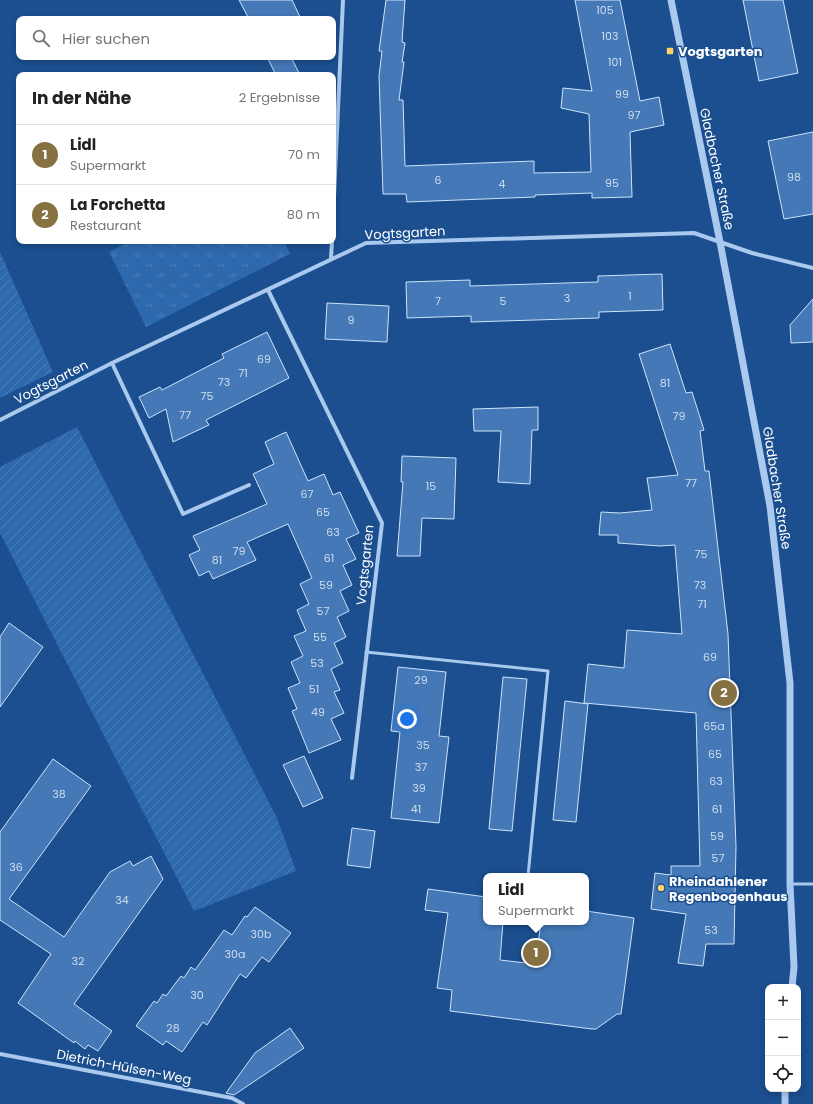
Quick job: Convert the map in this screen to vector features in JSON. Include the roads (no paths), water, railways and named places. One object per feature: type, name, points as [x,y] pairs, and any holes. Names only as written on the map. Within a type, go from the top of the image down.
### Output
[{"type":"street","points":[[336,153],[343,0]]},
{"type":"street","name":"Gladbacher Straße","points":[[671,0],[720,242],[770,506],[790,683],[790,884],[794,967],[792,984]]},
{"type":"street","name":"Vogtsgarten","points":[[0,420],[112,363],[268,290],[331,258],[366,243],[694,233],[752,254],[813,268]]},
{"type":"street","points":[[331,258],[332,244]]},
{"type":"street","name":"Vogtsgarten","points":[[268,290],[382,523],[352,778]]},
{"type":"street","points":[[112,363],[183,514],[249,485]]},
{"type":"street","name":"Dietrich-Hülsen-Weg","points":[[0,1054],[232,1098],[243,1104]]},
{"type":"street","points":[[785,1104],[786,1092]]},
{"type":"lane","points":[[366,652],[548,671],[528,873]]},
{"type":"lane","points":[[790,884],[813,884]]},
{"type":"place","name":"Vogtsgarten","points":[[670,51]]},
{"type":"place","name":"La Forchetta","points":[[724,693]]},
{"type":"place","name":"Rheindahlener Regenbogenhaus","points":[[661,888]]},
{"type":"place","name":"Lidl","points":[[536,953]]}]
